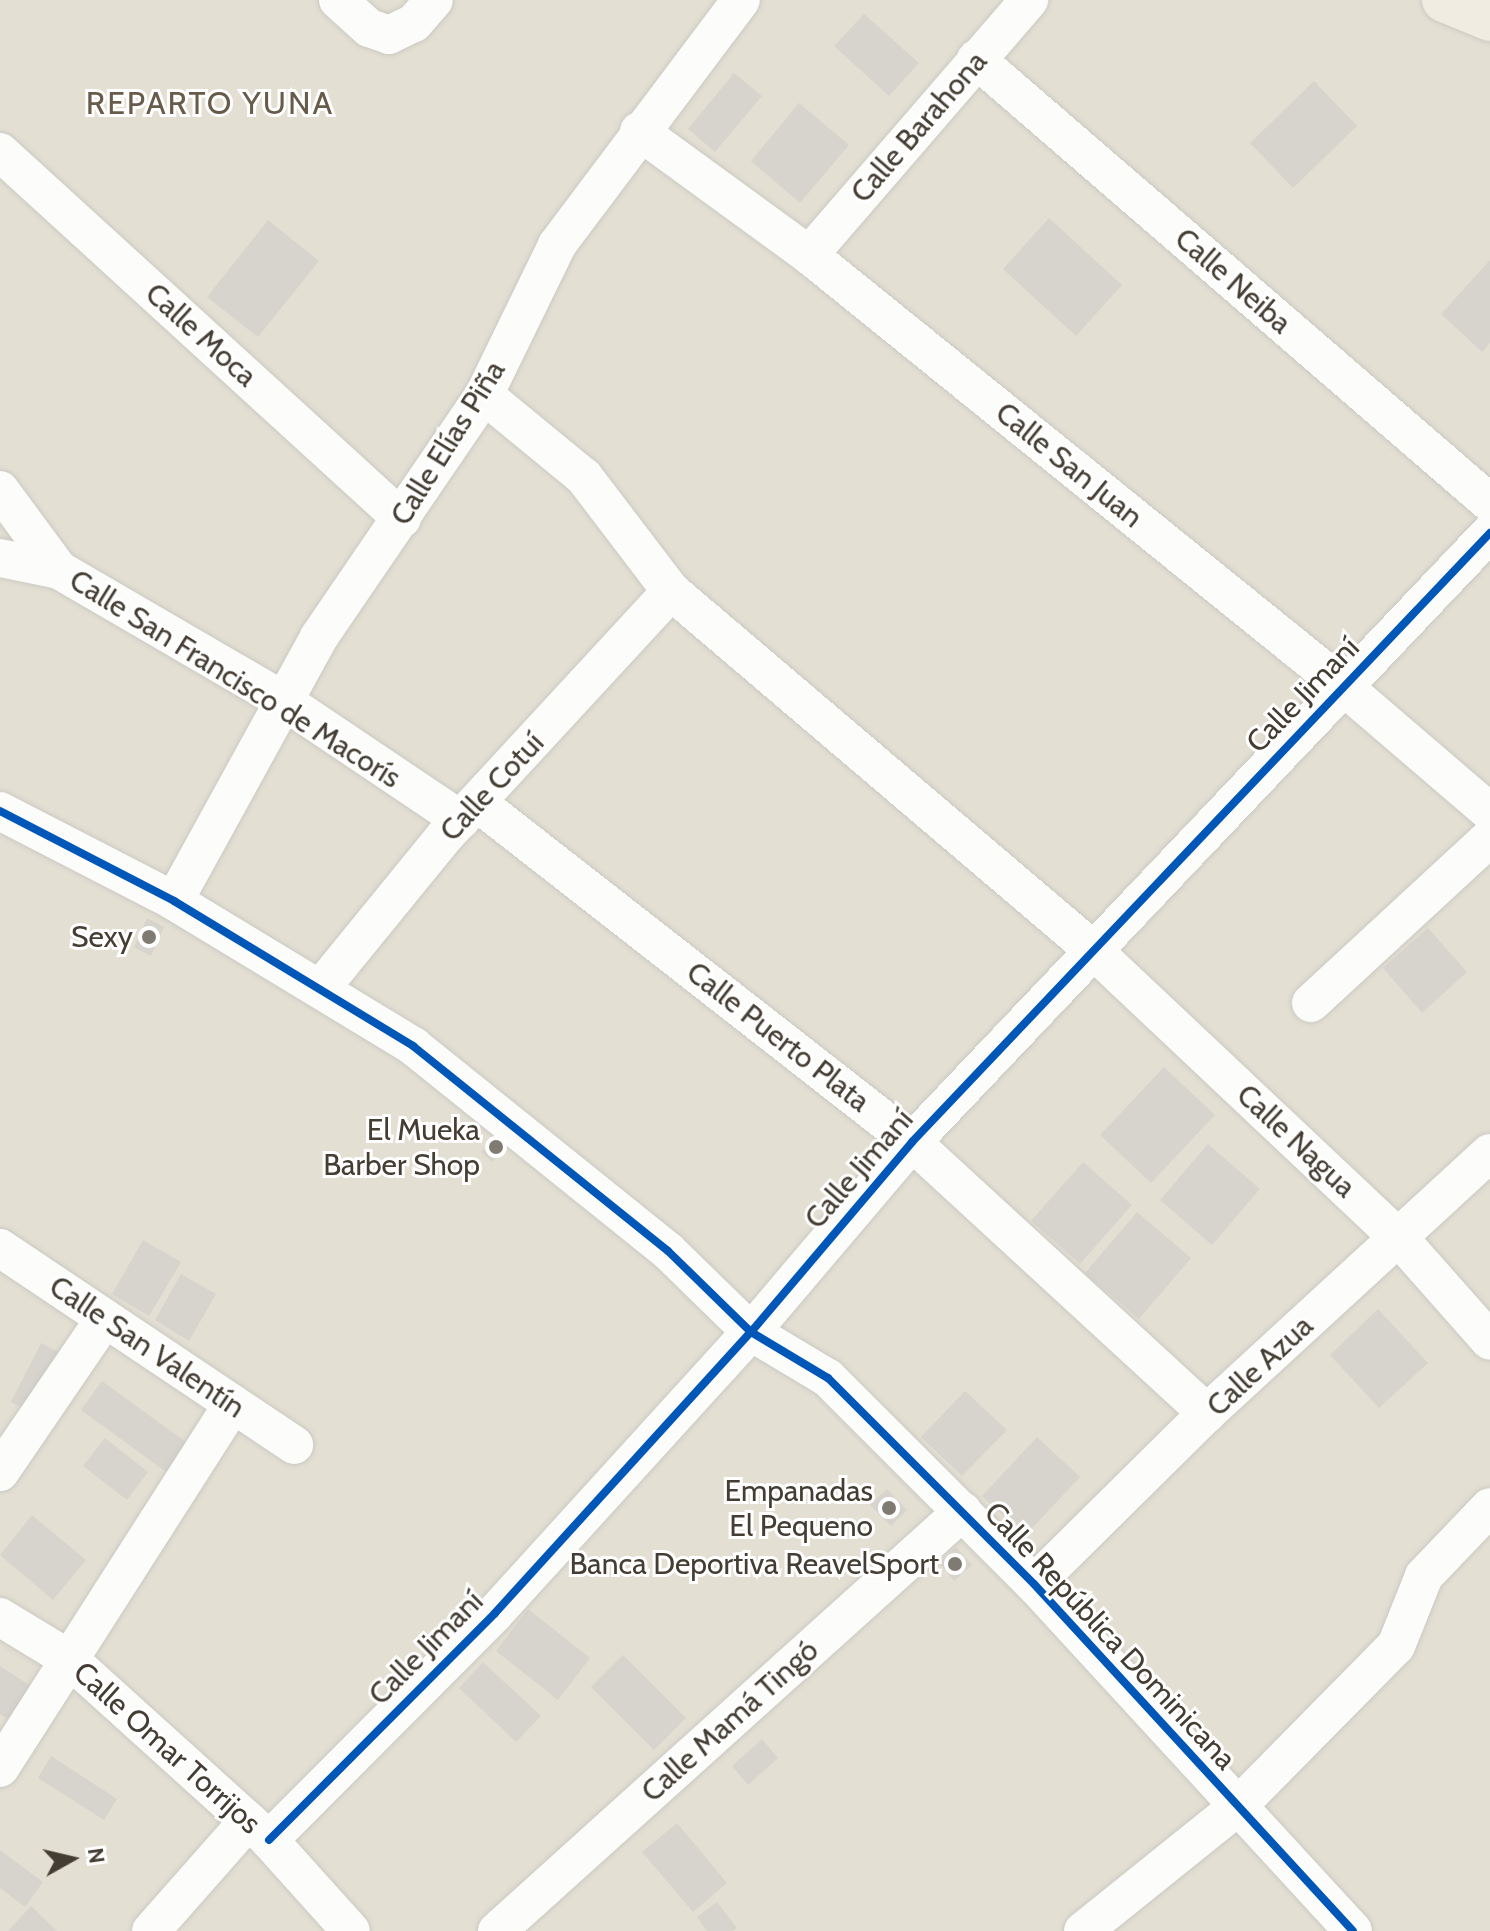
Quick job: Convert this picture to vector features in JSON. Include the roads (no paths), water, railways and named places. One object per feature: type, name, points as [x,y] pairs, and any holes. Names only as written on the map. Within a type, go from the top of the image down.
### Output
[{"type":"main road","points":[[1444,0],[1490,19]]},
{"type":"street","points":[[338,0],[369,28],[389,35],[414,23],[434,0]]},
{"type":"street","name":"Calle Elías Piña","points":[[174,901],[319,637],[484,395],[557,245],[639,131],[741,0]]},
{"type":"street","name":"Calle Barahona","points":[[809,255],[1029,0]]},
{"type":"street","name":"Calle Neiba","points":[[976,59],[1490,503]]},
{"type":"street","name":"Calle San Juan","points":[[639,131],[809,255],[1344,687],[1490,812]]},
{"type":"street","name":"Calle Moca","points":[[0,152],[402,519]]},
{"type":"street","name":"Calle Nagua","points":[[484,395],[584,477],[671,591],[1093,950],[1399,1238],[1490,1341]]},
{"type":"street","points":[[0,490],[59,570]]},
{"type":"street","name":"Calle Jimaní","points":[[151,1931],[495,1613],[751,1332],[912,1142],[1490,533]]},
{"type":"street","name":"Calle San Francisco de Macorís","points":[[0,558],[59,570],[470,812]]},
{"type":"street","name":"Calle Cotuí","points":[[321,988],[470,812],[671,591]]},
{"type":"street","name":"Calle República Dominicana","points":[[0,811],[174,901],[413,1046],[503,1114],[668,1251],[751,1332],[828,1378],[1034,1584],[1236,1808],[1353,1931]]},
{"type":"street","name":"Calle Puerto Plata","points":[[470,812],[912,1142],[1207,1413]]},
{"type":"street","points":[[1311,1003],[1490,838]]},
{"type":"street","name":"Calle Azua","points":[[1034,1584],[1207,1413],[1490,1153]]},
{"type":"street","name":"Calle San Valentín","points":[[5,1261],[105,1318],[294,1445]]},
{"type":"street","points":[[0,1472],[105,1318]]},
{"type":"street","points":[[0,1768],[233,1404]]},
{"type":"street","points":[[1083,1931],[1236,1808],[1396,1646],[1424,1576],[1490,1507]]},
{"type":"street","name":"Calle Mamá Tingó","points":[[497,1931],[963,1511]]},
{"type":"street","name":"Calle Omar Torrijos","points":[[0,1617],[69,1659],[259,1830],[351,1931]]},
{"type":"place","name":"Sexy","points":[[149,937]]},
{"type":"place","name":"El Mueka Barber Shop","points":[[496,1147]]},
{"type":"place","name":"Empanadas El Pequeno","points":[[889,1508]]},
{"type":"place","name":"Banca Deportiva ReavelSport","points":[[955,1564]]},
{"type":"district","name":"REPARTO YUNA","points":[[210,103]]}]
